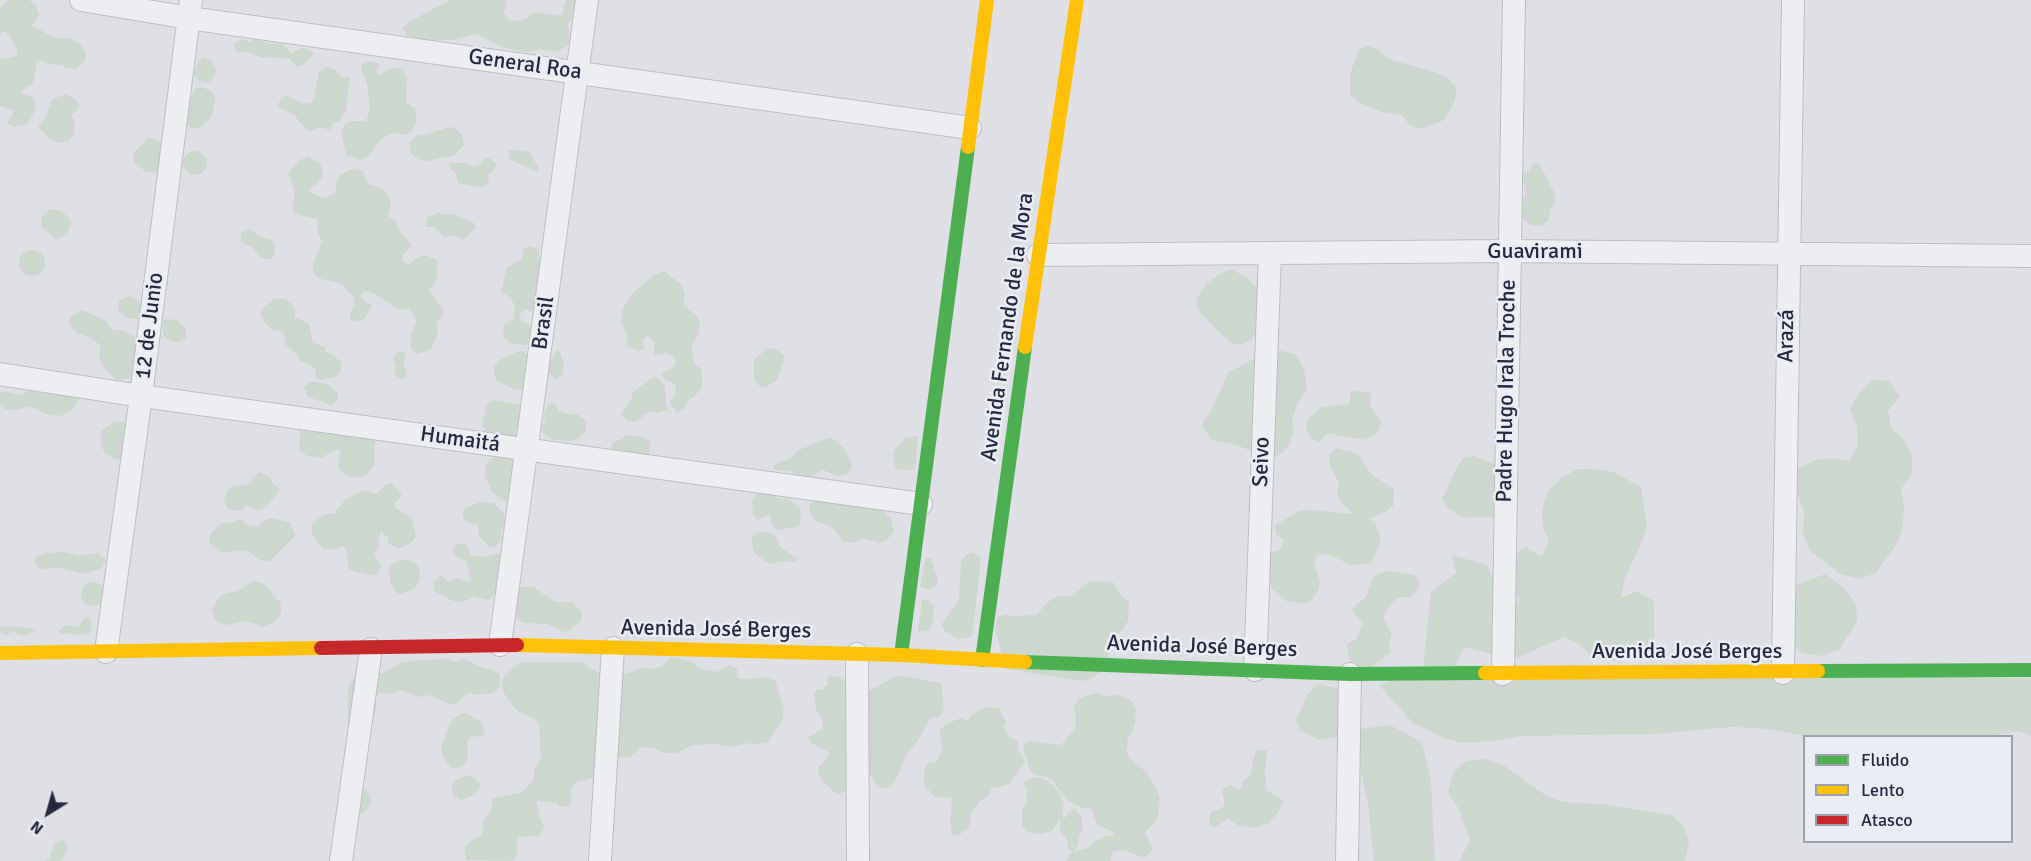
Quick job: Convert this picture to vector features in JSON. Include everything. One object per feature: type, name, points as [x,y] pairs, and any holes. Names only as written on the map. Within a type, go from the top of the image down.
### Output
[{"type":"main road","points":[[901,656],[987,0]]},
{"type":"main road","name":"Avenida Fernando de la Mora","points":[[982,660],[1038,255],[1077,0]]},
{"type":"main road","name":"Avenida José Berges","points":[[0,653],[371,649],[500,645],[857,654],[1350,674],[2031,670]]},
{"type":"street","name":"General Roa","points":[[81,0],[190,9],[578,72],[970,128]]},
{"type":"street","name":"Brasil","points":[[500,645],[587,0]]},
{"type":"street","name":"Padre Hugo Irala Troche","points":[[1503,674],[1508,251],[1514,0]]},
{"type":"street","name":"Arazá","points":[[1783,673],[1793,0]]},
{"type":"street","name":"12 de Junio","points":[[105,652],[141,396],[190,9]]},
{"type":"street","name":"Guavirami","points":[[1038,255],[1508,251],[2031,256]]},
{"type":"street","name":"Seivo","points":[[1255,670],[1270,253]]},
{"type":"street","name":"Humaitá","points":[[0,374],[141,396],[921,504]]},
{"type":"street","points":[[600,861],[613,648]]},
{"type":"street","points":[[341,861],[371,649]]},
{"type":"street","points":[[857,654],[858,861]]},
{"type":"street","points":[[1347,861],[1350,674]]},
{"type":"shaded area","points":[[9,0],[29,0],[36,5],[39,15],[32,26],[56,38],[71,38],[82,46],[86,54],[86,59],[76,69],[48,64],[44,61],[37,64],[33,83],[22,90],[22,94],[34,99],[36,108],[28,124],[14,127],[6,122],[13,115],[13,110],[0,106],[0,59],[17,54],[8,33],[3,31],[0,35],[0,7]]},
{"type":"shaded area","points":[[450,0],[504,0],[507,1],[504,13],[509,20],[518,21],[534,12],[561,16],[566,0],[594,0],[568,23],[570,43],[555,52],[540,49],[529,52],[513,50],[495,44],[477,34],[452,40],[426,40],[407,36],[403,28],[409,22]]},
{"type":"shaded area","points":[[242,39],[251,42],[255,39],[282,44],[292,53],[305,48],[313,53],[312,57],[301,66],[296,66],[290,59],[262,58],[248,52],[239,53],[235,50],[234,44]]},
{"type":"shaded area","points":[[1367,46],[1377,49],[1391,60],[1429,70],[1447,78],[1455,85],[1456,95],[1453,105],[1444,120],[1416,128],[1402,115],[1382,112],[1365,106],[1350,95],[1352,68],[1359,50]]},
{"type":"shaded area","points":[[203,57],[212,61],[216,70],[213,79],[207,83],[199,81],[194,73]]},
{"type":"shaded area","points":[[367,61],[377,63],[378,75],[394,67],[403,69],[407,78],[406,102],[415,108],[417,122],[412,131],[404,135],[394,132],[382,138],[368,157],[360,160],[346,155],[341,132],[346,123],[365,121],[368,117],[370,108],[367,85],[361,67]]},
{"type":"shaded area","points":[[327,67],[336,70],[341,77],[350,77],[346,111],[338,122],[333,122],[329,130],[320,127],[311,131],[306,130],[295,116],[278,106],[279,102],[286,95],[301,103],[313,101],[319,72]]},
{"type":"shaded area","points":[[202,87],[211,91],[215,97],[215,103],[208,121],[193,129],[187,125],[189,104],[192,94],[197,88]]},
{"type":"shaded area","points":[[66,94],[77,101],[79,107],[72,116],[75,125],[74,134],[68,141],[59,143],[49,139],[38,126],[47,114],[52,99]]},
{"type":"shaded area","points":[[449,127],[455,128],[462,135],[464,145],[455,155],[428,161],[419,160],[411,153],[409,143],[415,136]]},
{"type":"shaded area","points":[[147,137],[164,143],[159,173],[146,172],[134,162],[134,152]]},
{"type":"shaded area","points":[[195,151],[200,152],[206,158],[206,168],[200,174],[195,175],[190,174],[184,168],[183,163],[184,158],[190,152]]},
{"type":"shaded area","points":[[508,151],[529,152],[539,168],[538,172],[510,160]]},
{"type":"shaded area","points":[[309,156],[321,165],[323,175],[318,183],[308,191],[323,198],[332,195],[341,174],[354,168],[363,171],[368,184],[381,188],[388,194],[391,207],[388,216],[396,221],[399,230],[411,244],[403,255],[402,259],[405,263],[410,264],[416,258],[425,255],[437,260],[437,279],[429,290],[444,311],[440,320],[436,322],[438,334],[430,350],[416,354],[411,349],[411,334],[417,319],[408,308],[399,310],[375,294],[366,291],[360,297],[366,303],[371,304],[371,308],[363,320],[354,322],[350,318],[355,305],[353,296],[340,283],[321,279],[313,273],[313,264],[322,242],[318,233],[317,219],[294,212],[292,207],[295,193],[289,175],[290,170],[300,160]]},
{"type":"shaded area","points":[[489,158],[496,164],[495,169],[488,174],[489,183],[482,188],[458,183],[456,174],[449,167],[450,163],[465,163],[474,167]]},
{"type":"shaded area","points":[[1539,163],[1555,194],[1555,203],[1550,210],[1549,220],[1541,226],[1531,225],[1523,219],[1520,210],[1526,191],[1521,173],[1531,171],[1531,165]]},
{"type":"shaded area","points":[[49,210],[63,212],[72,222],[67,234],[59,239],[55,239],[41,227],[42,217]]},
{"type":"shaded area","points":[[440,212],[442,215],[452,214],[474,223],[477,227],[463,240],[454,236],[445,237],[434,227],[425,227],[427,217]]},
{"type":"shaded area","points":[[248,228],[274,242],[275,251],[272,259],[262,259],[253,248],[241,242],[241,233]]},
{"type":"shaded area","points":[[531,246],[539,250],[541,264],[538,272],[539,308],[530,311],[525,309],[519,315],[521,320],[536,330],[532,344],[523,345],[510,343],[504,338],[503,326],[513,319],[515,307],[511,298],[501,292],[507,267],[519,261],[524,248]]},
{"type":"shaded area","points":[[32,250],[41,254],[45,263],[41,272],[32,276],[23,272],[19,263],[23,254]]},
{"type":"shaded area","points":[[1232,269],[1248,279],[1262,293],[1256,332],[1251,340],[1243,344],[1233,344],[1225,338],[1198,309],[1196,299],[1207,283]]},
{"type":"shaded area","points":[[664,271],[682,285],[685,294],[683,304],[698,317],[700,326],[691,347],[695,364],[702,370],[702,387],[683,410],[677,413],[669,401],[676,395],[675,384],[664,379],[662,374],[673,367],[676,363],[675,358],[666,352],[662,355],[653,355],[655,342],[647,336],[643,339],[644,349],[639,351],[631,348],[627,345],[627,335],[621,322],[623,308],[635,291],[654,275]]},
{"type":"shaded area","points":[[131,296],[142,306],[140,317],[136,319],[126,317],[118,310],[119,301]]},
{"type":"shaded area","points":[[274,299],[285,299],[291,303],[295,309],[295,317],[309,324],[313,342],[325,347],[325,351],[341,362],[341,371],[335,377],[320,380],[316,378],[315,368],[299,360],[286,345],[283,332],[273,330],[264,322],[261,310]]},
{"type":"shaded area","points":[[82,310],[106,321],[112,330],[122,330],[140,341],[133,376],[121,381],[116,380],[102,365],[99,357],[100,345],[91,338],[77,333],[70,326],[71,317]]},
{"type":"shaded area","points":[[177,320],[185,328],[186,337],[181,342],[173,342],[163,336],[163,321]]},
{"type":"shaded area","points":[[767,348],[776,349],[784,355],[783,362],[777,380],[761,388],[754,379],[754,360]]},
{"type":"shaded area","points":[[557,350],[560,351],[564,365],[562,376],[556,380],[548,372],[548,365]]},
{"type":"shaded area","points":[[1278,350],[1295,354],[1304,369],[1307,389],[1297,404],[1292,421],[1294,431],[1288,448],[1273,459],[1236,445],[1212,440],[1201,425],[1212,410],[1228,372],[1260,354]]},
{"type":"shaded area","points":[[403,351],[406,357],[403,366],[407,371],[405,378],[401,380],[394,374],[396,367],[393,358],[398,352]]},
{"type":"shaded area","points":[[519,351],[531,357],[525,390],[515,390],[497,381],[495,377],[494,367],[502,358]]},
{"type":"shaded area","points":[[655,376],[665,386],[666,405],[670,413],[666,410],[658,413],[648,412],[637,421],[628,421],[621,414],[633,392]]},
{"type":"shaded area","points":[[1871,380],[1889,381],[1900,397],[1888,411],[1891,428],[1904,439],[1912,456],[1912,474],[1901,489],[1904,506],[1903,524],[1898,542],[1876,573],[1859,579],[1840,574],[1809,550],[1803,533],[1804,513],[1792,475],[1799,468],[1815,460],[1832,458],[1849,461],[1858,445],[1857,427],[1850,409],[1859,393]]},
{"type":"shaded area","points":[[310,381],[327,384],[337,392],[338,399],[331,405],[308,397],[304,388]]},
{"type":"shaded area","points":[[32,387],[79,398],[78,402],[72,410],[62,416],[45,414],[30,406],[16,410],[4,409],[0,405],[0,393],[5,391],[19,395]]},
{"type":"shaded area","points":[[1351,391],[1371,392],[1370,405],[1381,421],[1379,430],[1372,437],[1363,440],[1327,433],[1319,443],[1310,438],[1306,429],[1307,420],[1321,407],[1349,404]]},
{"type":"shaded area","points":[[493,400],[521,405],[526,439],[490,435],[482,426],[487,405]]},
{"type":"shaded area","points":[[550,402],[556,405],[559,411],[577,414],[585,420],[586,429],[582,436],[574,441],[566,441],[551,439],[543,433],[544,412]]},
{"type":"shaded area","points":[[115,421],[129,423],[126,460],[114,459],[105,453],[101,446],[101,431]]},
{"type":"shaded area","points":[[297,426],[375,437],[374,465],[366,475],[356,478],[347,476],[339,470],[341,452],[337,449],[321,458],[307,456],[299,450],[300,436]]},
{"type":"shaded area","points":[[626,435],[640,436],[649,440],[651,443],[648,457],[613,452],[611,447],[613,442]]},
{"type":"shaded area","points":[[918,437],[915,470],[898,470],[895,467],[893,454],[895,448],[904,438]]},
{"type":"shaded area","points":[[832,438],[843,447],[852,463],[852,468],[846,475],[837,476],[823,470],[812,479],[803,479],[791,471],[776,470],[773,467],[779,461],[788,460],[799,450]]},
{"type":"shaded area","points":[[1336,448],[1353,452],[1361,458],[1371,474],[1394,489],[1393,508],[1369,519],[1375,521],[1380,537],[1379,546],[1371,563],[1352,565],[1326,554],[1317,556],[1314,565],[1320,581],[1313,599],[1305,604],[1286,601],[1272,589],[1266,570],[1267,560],[1272,552],[1281,549],[1284,540],[1276,534],[1275,525],[1299,511],[1354,514],[1341,503],[1337,493],[1339,484],[1330,465],[1329,455]]},
{"type":"shaded area","points":[[499,456],[511,457],[517,462],[509,502],[502,500],[492,492],[485,477],[486,464],[489,460]]},
{"type":"shaded area","points":[[1474,456],[1502,467],[1501,512],[1493,517],[1464,518],[1448,508],[1442,499],[1458,465],[1464,457]]},
{"type":"shaded area","points":[[1577,469],[1596,469],[1614,472],[1641,487],[1647,526],[1625,578],[1621,598],[1637,591],[1654,601],[1654,638],[1647,655],[1610,661],[1592,657],[1580,645],[1564,637],[1512,660],[1464,647],[1456,665],[2031,679],[2031,736],[2019,731],[1996,735],[1803,735],[1769,729],[1731,727],[1656,734],[1522,736],[1464,743],[1446,739],[1413,723],[1379,685],[1423,667],[1431,592],[1456,573],[1452,555],[1487,565],[1503,601],[1521,601],[1509,589],[1509,556],[1526,547],[1542,557],[1549,540],[1543,529],[1542,510],[1547,493],[1560,479]]},
{"type":"shaded area","points":[[259,472],[270,477],[273,484],[279,488],[277,495],[261,510],[248,505],[240,511],[228,509],[224,503],[226,493],[232,486],[246,485]]},
{"type":"shaded area","points":[[391,483],[401,493],[401,497],[395,503],[395,508],[412,518],[416,536],[413,541],[402,548],[397,548],[388,543],[388,538],[381,531],[378,539],[380,543],[374,555],[381,566],[378,574],[373,576],[349,570],[346,548],[342,546],[333,550],[324,549],[312,534],[312,524],[323,515],[332,513],[333,515],[344,501],[355,494],[363,490],[376,494],[386,484]]},
{"type":"shaded area","points":[[759,492],[776,496],[778,499],[787,498],[795,504],[801,510],[800,524],[797,527],[777,530],[771,523],[770,514],[758,520],[753,515],[752,500]]},
{"type":"shaded area","points":[[818,498],[881,509],[891,518],[894,531],[888,539],[880,543],[862,538],[854,543],[844,542],[832,527],[815,521],[809,510],[811,502]]},
{"type":"shaded area","points":[[480,502],[494,503],[505,515],[506,524],[501,530],[502,539],[494,548],[489,547],[479,536],[478,525],[467,522],[463,518],[464,509]]},
{"type":"shaded area","points":[[272,518],[290,522],[295,536],[269,562],[260,560],[248,551],[219,552],[209,542],[211,533],[221,523],[241,519],[248,525],[257,527]]},
{"type":"shaded area","points":[[758,532],[767,532],[775,536],[778,545],[797,559],[794,562],[784,561],[770,564],[757,556],[751,538]]},
{"type":"shaded area","points":[[458,544],[468,546],[470,555],[485,557],[498,553],[502,555],[502,585],[491,598],[487,600],[473,596],[461,602],[453,601],[434,591],[434,581],[440,576],[449,582],[455,578],[471,582],[466,561],[457,557],[452,551]]},
{"type":"shaded area","points":[[65,552],[79,556],[98,553],[106,560],[102,568],[84,574],[60,568],[40,569],[34,562],[35,557],[46,553]]},
{"type":"shaded area","points":[[973,552],[981,558],[972,637],[957,639],[942,627],[959,599],[961,560]]},
{"type":"shaded area","points":[[926,557],[931,558],[938,580],[930,590],[920,587]]},
{"type":"shaded area","points":[[408,559],[419,566],[420,580],[415,588],[402,594],[397,593],[391,584],[388,570],[393,563]]},
{"type":"shaded area","points":[[1389,571],[1415,575],[1420,583],[1417,591],[1410,597],[1401,597],[1392,602],[1383,618],[1392,634],[1389,643],[1391,653],[1368,669],[1351,663],[1348,654],[1347,644],[1356,639],[1363,624],[1351,609],[1366,597],[1372,579],[1379,573]]},
{"type":"shaded area","points":[[1825,574],[1843,587],[1855,602],[1858,620],[1839,650],[1821,656],[1802,653],[1788,640],[1790,588]]},
{"type":"shaded area","points":[[254,581],[269,588],[280,602],[282,612],[277,620],[264,627],[247,621],[227,625],[218,623],[212,609],[219,597],[237,591]]},
{"type":"shaded area","points":[[1089,581],[1113,582],[1121,595],[1129,602],[1128,621],[1111,641],[1105,669],[1091,679],[1081,681],[1006,669],[995,630],[998,617],[1005,614],[1011,616],[1036,615],[1057,596],[1072,596]]},
{"type":"shaded area","points":[[93,582],[98,583],[104,589],[104,599],[98,605],[93,606],[88,605],[82,599],[81,594],[82,589],[88,583]]},
{"type":"shaded area","points":[[533,587],[556,602],[573,602],[582,613],[581,621],[565,633],[548,624],[523,623],[517,617],[514,607],[517,589]]},
{"type":"shaded area","points":[[927,599],[934,605],[933,624],[927,631],[918,632],[922,600]]},
{"type":"shaded area","points":[[86,616],[91,620],[91,632],[88,634],[62,634],[58,631],[65,625],[78,627]]},
{"type":"shaded area","points":[[0,626],[31,628],[35,632],[21,636],[13,631],[7,635],[0,632]]},
{"type":"shaded area","points":[[671,657],[691,661],[698,668],[716,672],[729,665],[737,669],[738,678],[768,677],[775,680],[784,709],[783,718],[768,742],[732,747],[716,744],[692,745],[677,753],[664,753],[654,748],[641,747],[630,757],[612,758],[592,778],[574,783],[569,805],[560,807],[557,803],[537,801],[544,827],[539,836],[517,837],[517,854],[513,861],[466,860],[464,847],[476,837],[482,836],[484,819],[490,813],[493,798],[521,793],[533,781],[535,768],[541,759],[539,724],[535,719],[517,711],[505,695],[502,685],[504,677],[515,666],[522,662],[583,662],[602,674],[626,674],[643,668],[661,667]]},
{"type":"shaded area","points":[[447,659],[455,662],[464,659],[493,670],[500,675],[499,688],[493,693],[473,695],[470,692],[455,704],[428,695],[419,697],[401,690],[391,694],[380,693],[376,695],[376,709],[370,732],[353,737],[348,731],[348,688],[359,673],[384,673],[400,663]]},
{"type":"shaded area","points":[[830,676],[840,677],[848,685],[846,791],[839,794],[821,780],[818,773],[818,768],[830,753],[811,743],[808,738],[823,728],[822,717],[816,711],[814,693],[817,690],[823,690],[828,685],[827,679]]},
{"type":"shaded area","points":[[904,676],[941,683],[944,710],[939,717],[930,718],[906,756],[895,782],[888,788],[878,787],[867,770],[862,694],[895,677]]},
{"type":"shaded area","points":[[1318,684],[1344,692],[1353,730],[1390,725],[1422,742],[1431,781],[1435,861],[1374,861],[1368,805],[1352,731],[1346,736],[1318,740],[1300,730],[1296,720],[1308,694]]},
{"type":"shaded area","points":[[1097,693],[1126,697],[1133,702],[1136,709],[1135,723],[1127,740],[1126,750],[1130,758],[1147,773],[1160,800],[1157,820],[1145,832],[1153,849],[1145,858],[1123,850],[1113,851],[1111,861],[1066,861],[1072,852],[1069,850],[1066,838],[1060,832],[1060,820],[1052,831],[1040,834],[1028,832],[1022,826],[1022,811],[1026,804],[1027,790],[1024,783],[1032,778],[1040,777],[1052,784],[1062,797],[1064,805],[1062,815],[1065,818],[1071,809],[1075,809],[1081,816],[1083,830],[1074,852],[1088,848],[1105,836],[1114,835],[1112,831],[1101,827],[1096,822],[1092,809],[1067,801],[1053,781],[1047,777],[1034,775],[1030,771],[1023,747],[1029,741],[1061,745],[1075,728],[1076,717],[1073,708],[1079,698]]},
{"type":"shaded area","points":[[987,707],[999,708],[1006,722],[1003,727],[1009,736],[1018,742],[1019,752],[1025,761],[1009,784],[995,788],[990,786],[991,790],[987,797],[980,801],[972,812],[969,827],[958,836],[952,834],[950,822],[952,798],[935,797],[924,785],[924,772],[928,763],[937,761],[943,747],[940,729],[961,718],[968,721],[972,714]]},
{"type":"shaded area","points":[[467,713],[482,723],[485,732],[482,736],[470,737],[467,744],[467,760],[462,767],[452,768],[445,761],[441,749],[453,719]]},
{"type":"shaded area","points":[[1258,750],[1267,752],[1266,790],[1283,800],[1280,809],[1269,823],[1255,828],[1237,825],[1228,818],[1214,827],[1209,824],[1210,813],[1223,807],[1225,803],[1223,789],[1231,785],[1238,790],[1242,788],[1242,782],[1250,775],[1255,753]]},
{"type":"shaded area","points":[[1486,759],[1503,765],[1548,797],[1564,802],[1601,804],[1671,815],[1684,826],[1689,842],[1685,861],[1459,861],[1470,840],[1458,808],[1448,792],[1453,773],[1466,761]]},
{"type":"shaded area","points":[[469,775],[480,783],[480,788],[474,795],[461,800],[453,795],[452,785],[456,780]]},
{"type":"shaded area","points":[[361,785],[371,795],[370,805],[365,812],[356,815]]},
{"type":"shaded area","points":[[62,839],[68,846],[63,859],[43,861],[50,857],[54,844]]},
{"type":"traffic: fast","points":[[901,655],[968,147]]},
{"type":"traffic: fast","points":[[982,660],[1025,347]]},
{"type":"traffic: fast","points":[[1025,662],[1350,674],[1485,673]]},
{"type":"traffic: fast","points":[[1818,671],[2031,670]]},
{"type":"traffic: slow","points":[[968,147],[987,0]]},
{"type":"traffic: slow","points":[[1025,347],[1077,0]]},
{"type":"traffic: slow","points":[[517,645],[901,655],[1025,662]]},
{"type":"traffic: slow","points":[[0,653],[321,648]]},
{"type":"traffic: slow","points":[[1485,673],[1818,671]]},
{"type":"traffic: jam","points":[[321,648],[517,645]]}]
